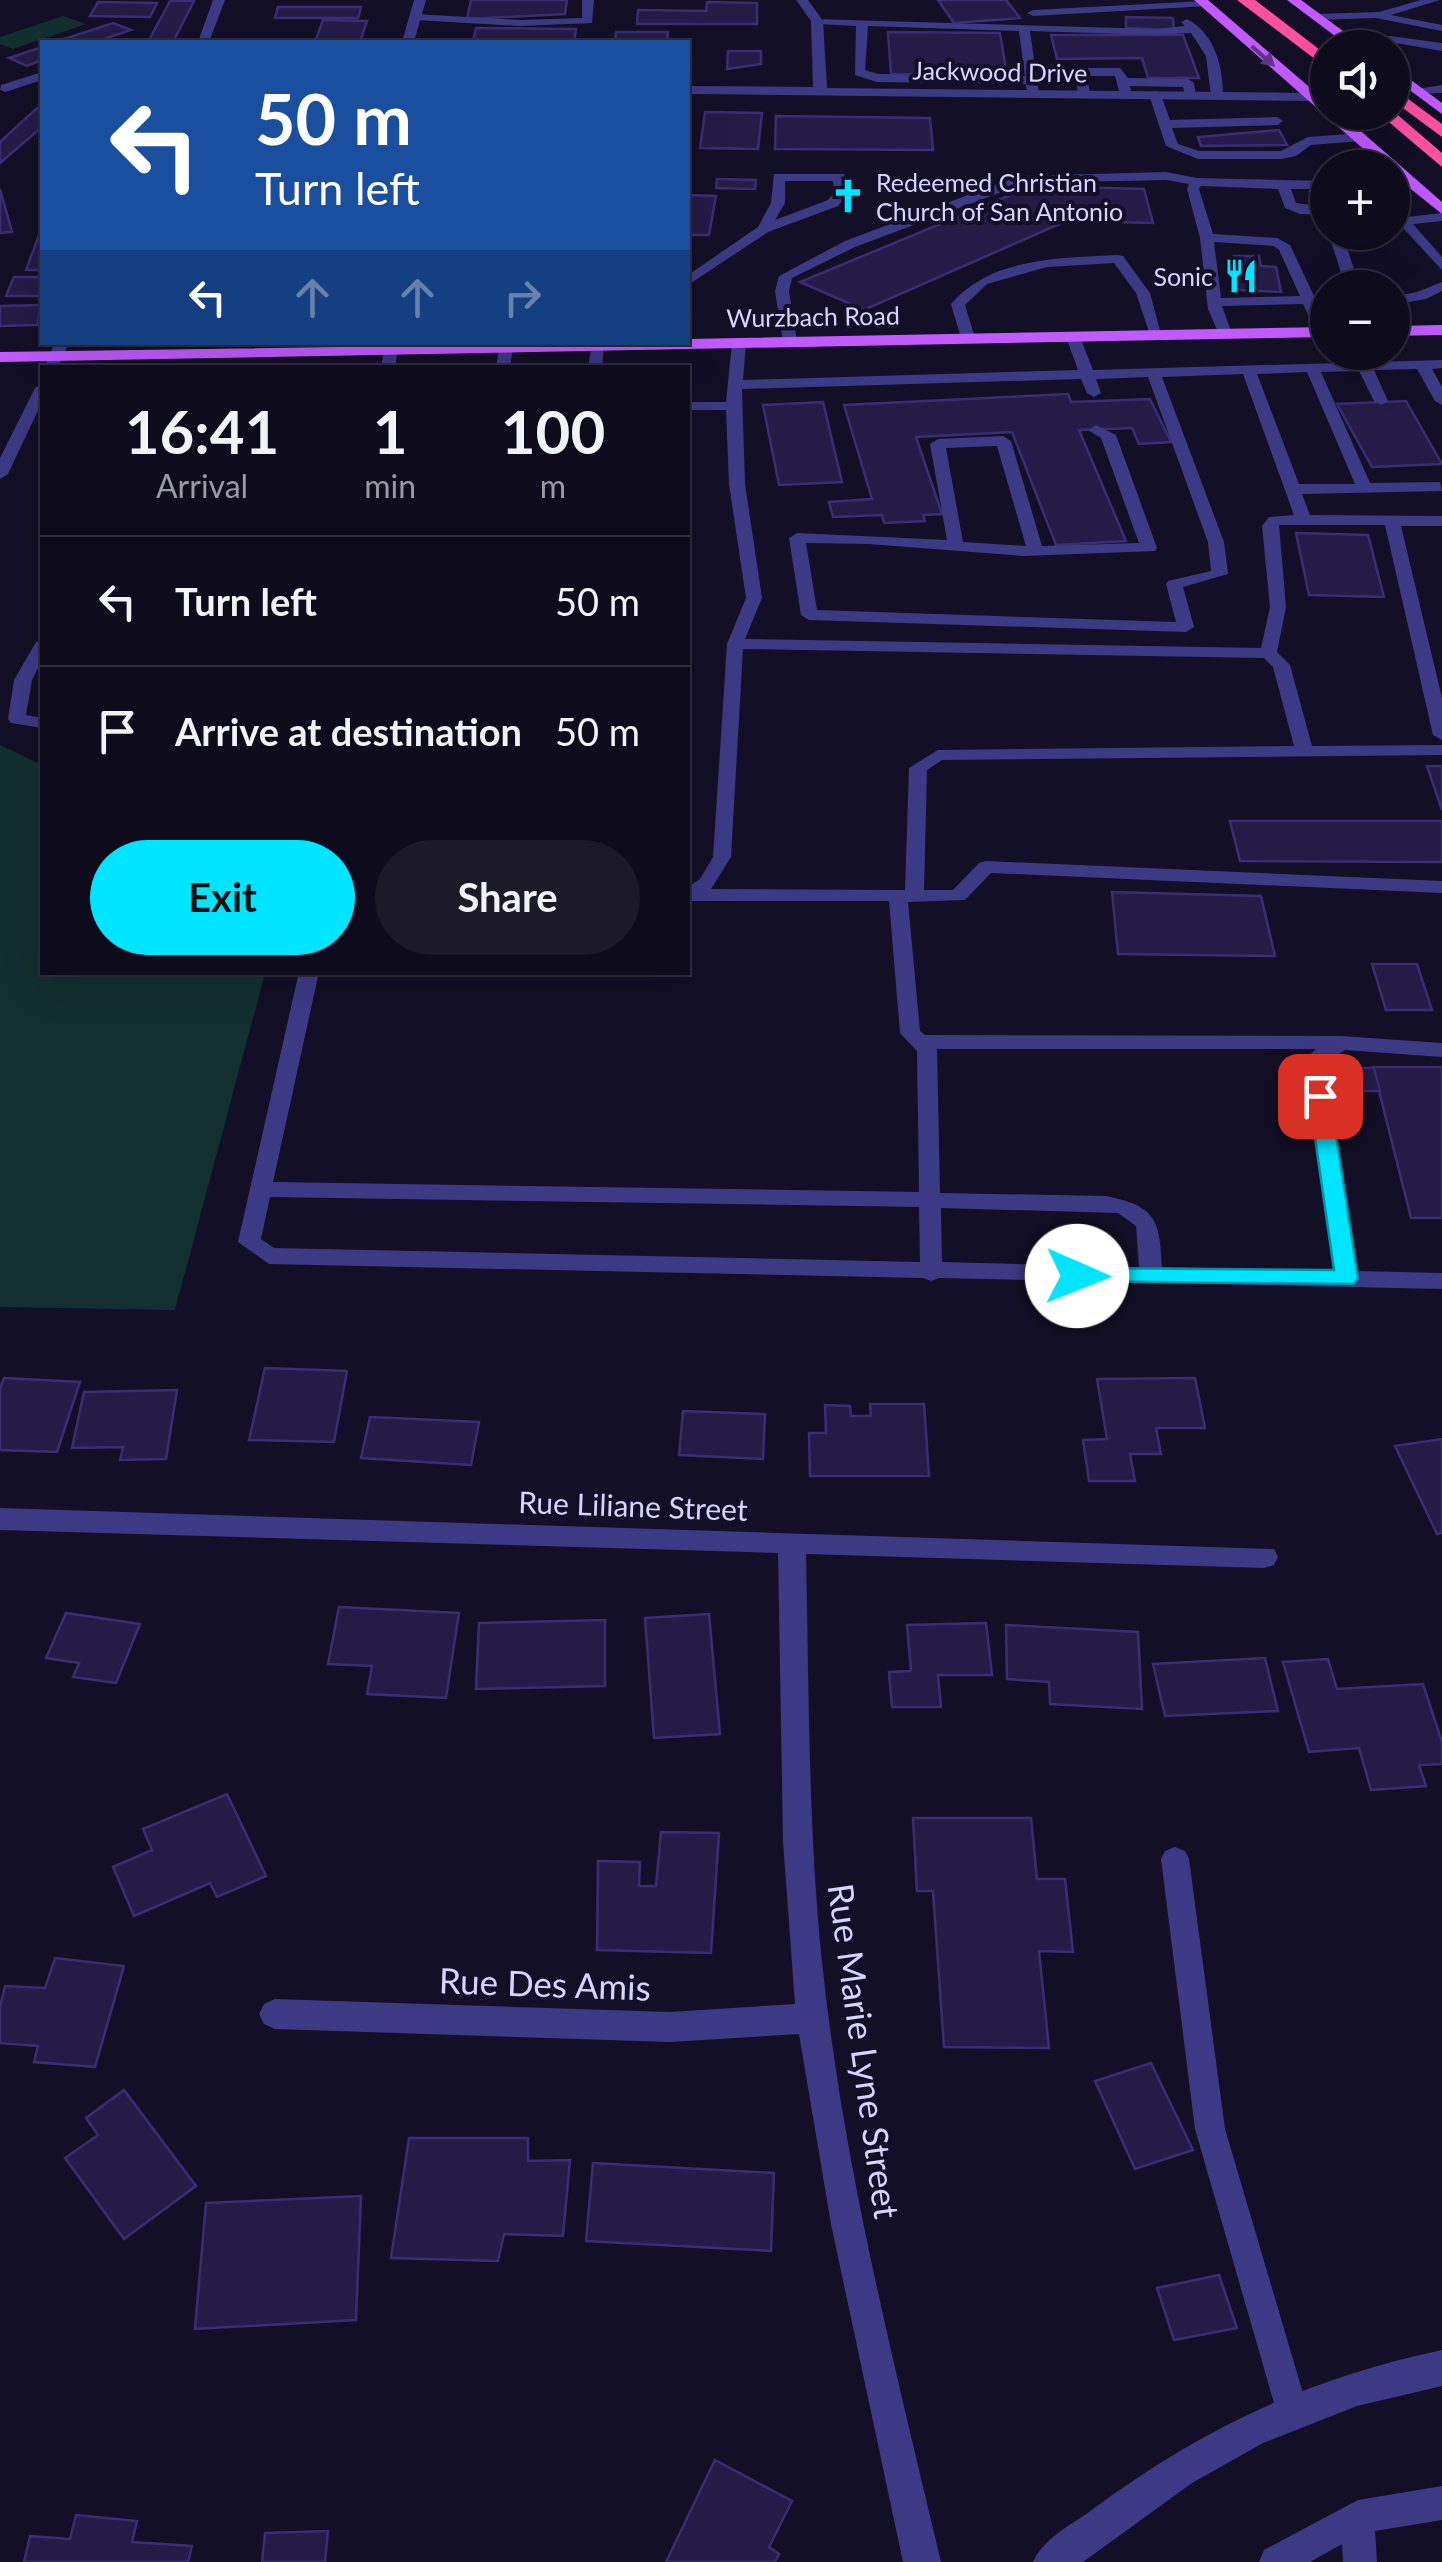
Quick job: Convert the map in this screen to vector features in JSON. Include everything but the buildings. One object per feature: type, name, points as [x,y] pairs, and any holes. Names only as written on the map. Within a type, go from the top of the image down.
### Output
[{"type":"highway","points":[[1245,0],[1310,50]]},
{"type":"highway","points":[[1272,0],[1312,30]]},
{"type":"highway","points":[[1410,106],[1442,132]]},
{"type":"highway","points":[[1406,130],[1442,162]]},
{"type":"main road","points":[[1293,0],[1336,30]]},
{"type":"main road","points":[[1202,2],[1310,96]]},
{"type":"main road","points":[[1410,84],[1442,110]]},
{"type":"main road","points":[[1352,130],[1442,213]]},
{"type":"main road","points":[[1410,331],[1442,330]]},
{"type":"main road","name":"Wurzbach Road","points":[[690,344],[1310,332]]},
{"type":"main road","name":"Wurzbach Road","points":[[0,357],[131,348],[598,345]]},
{"type":"street","points":[[409,40],[420,0]]},
{"type":"street","points":[[802,0],[817,21],[820,91]]},
{"type":"street","name":"Jackwood Drive","points":[[690,90],[820,91],[939,86],[1032,87],[1084,94],[1124,88],[1155,95],[1217,90],[1262,97],[1310,98]]},
{"type":"street","name":"Rue Liliane Street","points":[[0,1519],[1264,1557]]},
{"type":"street","name":"Rue Marie Lyne Street","points":[[792,1543],[799,1848],[813,2018],[854,2260],[922,2562]]},
{"type":"street","name":"Rue Des Amis","points":[[275,2014],[670,2027],[813,2018]]},
{"type":"street","points":[[1052,2562],[1222,2444],[1292,2410],[1365,2384],[1442,2368]]},
{"type":"lane","points":[[203,40],[218,0]]},
{"type":"lane","points":[[452,20],[457,0]]},
{"type":"lane","points":[[415,17],[588,21],[588,0]]},
{"type":"lane","points":[[1023,0],[1045,28]]},
{"type":"lane","points":[[1317,17],[1376,14],[1434,0]]},
{"type":"lane","points":[[1033,12],[1202,2]]},
{"type":"lane","points":[[1165,3],[1195,29],[1218,66],[1217,90]]},
{"type":"lane","points":[[1376,14],[1442,28]]},
{"type":"lane","points":[[868,19],[859,72],[939,86]]},
{"type":"lane","points":[[817,21],[868,19],[1156,32],[1195,29]]},
{"type":"lane","points":[[1024,28],[1032,87]]},
{"type":"lane","points":[[1410,42],[1442,47]]},
{"type":"lane","points":[[1084,94],[1081,72],[1120,72],[1124,88],[1189,90]]},
{"type":"lane","points":[[2,90],[40,77]]},
{"type":"lane","points":[[1418,90],[1442,89]]},
{"type":"lane","points":[[1155,95],[1172,146],[1198,155],[1292,153],[1293,131]]},
{"type":"lane","points":[[1262,97],[1268,114],[1293,131]]},
{"type":"lane","points":[[1164,124],[1361,137]]},
{"type":"lane","points":[[692,274],[763,229],[833,203],[841,194],[839,177],[780,176],[778,203],[763,229]]},
{"type":"lane","points":[[790,342],[782,291],[786,276],[850,244],[1024,179],[1166,176],[1197,182],[1310,185]]},
{"type":"lane","points":[[1197,182],[1193,188],[1225,334]]},
{"type":"lane","points":[[1284,185],[1290,205],[1310,209]]},
{"type":"lane","points":[[1410,213],[1442,213]]},
{"type":"lane","points":[[1410,229],[1442,266]]},
{"type":"lane","points":[[1207,238],[1277,242],[1285,248],[1310,305]]},
{"type":"lane","points":[[1425,246],[1442,245]]},
{"type":"lane","points":[[968,338],[958,304],[982,281],[1046,263],[1118,258],[1143,293],[1157,335]]},
{"type":"lane","points":[[1410,298],[1442,286]]},
{"type":"lane","points":[[1215,302],[1307,300]]},
{"type":"lane","points":[[1074,336],[1097,398]]},
{"type":"lane","points":[[690,894],[708,883],[722,858],[736,644],[754,598],[737,484],[732,406],[738,385],[740,343]]},
{"type":"lane","points":[[595,365],[598,345]]},
{"type":"lane","points":[[503,365],[506,347]]},
{"type":"lane","points":[[1410,364],[1442,364]]},
{"type":"lane","points":[[1422,364],[1442,401]]},
{"type":"lane","points":[[738,385],[1310,366]]},
{"type":"lane","points":[[1248,368],[1304,520]]},
{"type":"lane","points":[[1314,370],[1364,487]]},
{"type":"lane","points":[[1366,370],[1380,401]]},
{"type":"lane","points":[[1108,431],[1161,566],[1186,627],[809,616],[797,538],[868,538],[1036,551],[1161,566],[1220,574],[1216,542],[1154,372]]},
{"type":"lane","points":[[0,474],[40,392]]},
{"type":"lane","points":[[690,406],[732,406]]},
{"type":"lane","points":[[0,428],[23,428]]},
{"type":"lane","points":[[956,546],[938,444],[1003,441],[1036,551]]},
{"type":"lane","points":[[1295,490],[1440,486]]},
{"type":"lane","points":[[1268,654],[1274,642],[1278,590],[1270,526],[1275,520],[1442,521]]},
{"type":"lane","points":[[1392,521],[1442,735]]},
{"type":"lane","points":[[736,644],[1268,654],[1281,665],[1305,753]]},
{"type":"lane","points":[[40,650],[23,680],[17,719],[40,723]]},
{"type":"lane","points":[[931,1273],[927,1049],[910,1034],[906,895],[918,768],[938,755],[1442,750]]},
{"type":"lane","points":[[690,895],[958,896],[986,867],[1346,880],[1442,888]]},
{"type":"lane","points":[[308,975],[258,1189],[250,1242],[268,1256],[1442,1281]]},
{"type":"lane","points":[[919,1042],[1341,1043],[1442,1050]]},
{"type":"lane","points":[[1341,1043],[1314,1060],[1346,1278]]},
{"type":"lane","points":[[258,1189],[1106,1202],[1131,1206],[1148,1227],[1150,1277]]},
{"type":"lane","points":[[1174,1859],[1210,2128],[1292,2410]]},
{"type":"lane","points":[[1276,2562],[1358,2517],[1442,2503]]},
{"type":"lane","points":[[1358,2517],[1360,2562]]},
{"type":"green space","points":[[63,16],[86,24],[13,49],[0,44],[0,37]]},
{"type":"green space","points":[[0,745],[40,764],[40,975],[264,975],[175,1310],[0,1307]]},
{"type":"place","name":"Redeemed Christian Church of San Antonio","points":[[848,196]]},
{"type":"place","name":"Sonic","points":[[1241,276]]},
{"type":"route","points":[[1077,1276],[1346,1278],[1320,1096]]}]
